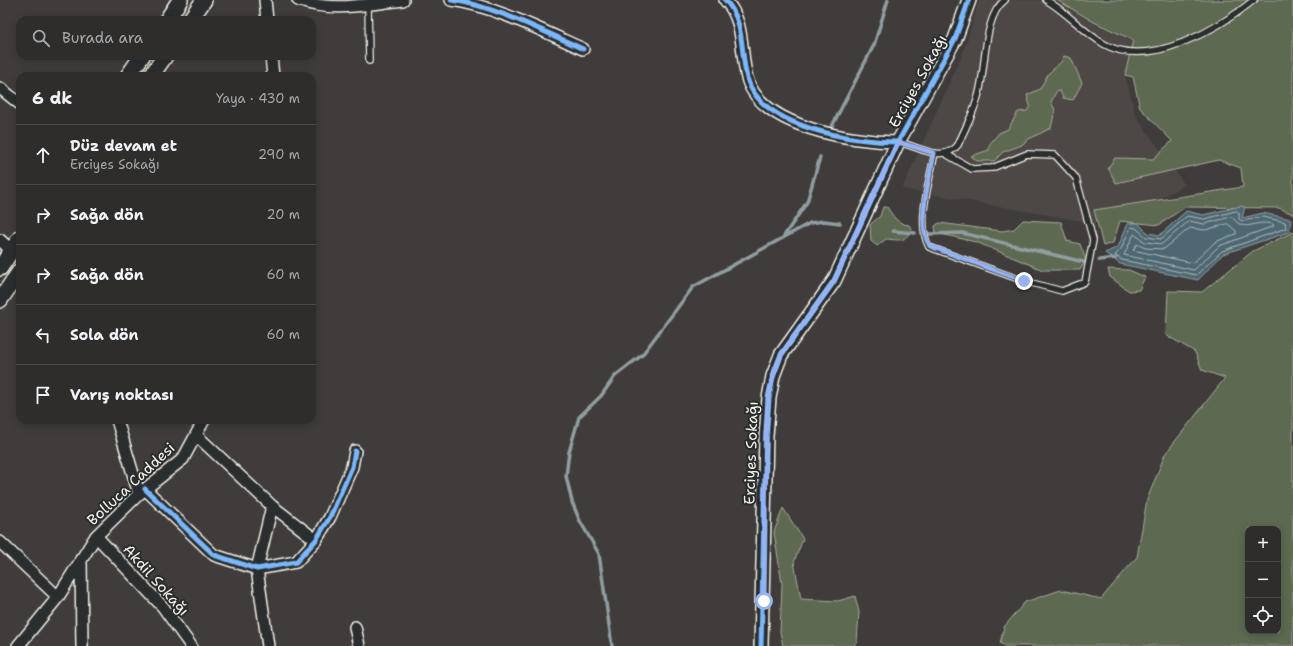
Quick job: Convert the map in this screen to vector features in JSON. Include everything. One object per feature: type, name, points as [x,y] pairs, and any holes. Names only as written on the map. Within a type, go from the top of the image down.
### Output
[{"type":"main road","points":[[170,16],[180,0]]},
{"type":"main road","points":[[193,16],[204,0]]},
{"type":"main road","points":[[131,72],[139,60]]},
{"type":"main road","points":[[155,72],[162,60]]},
{"type":"main road","points":[[0,268],[16,244]]},
{"type":"main road","points":[[0,300],[16,277]]},
{"type":"street","points":[[265,0],[267,16]]},
{"type":"street","points":[[298,0],[322,6],[368,5],[403,0]]},
{"type":"street","points":[[451,0],[483,8],[539,29],[583,49]]},
{"type":"street","points":[[725,0],[732,7],[737,18],[747,79],[755,95],[770,110],[800,124],[833,136],[877,142],[898,142]]},
{"type":"street","name":"Erciyes Sokağı","points":[[761,646],[766,436],[768,398],[773,376],[781,355],[834,281],[898,142],[955,39],[969,0]]},
{"type":"street","points":[[271,60],[273,72]]},
{"type":"street","points":[[0,88],[16,101]]},
{"type":"street","points":[[0,240],[16,244]]},
{"type":"street","name":"Bolluca Caddesi","points":[[18,646],[58,597],[80,559],[96,536],[142,492],[183,459],[202,424]]},
{"type":"street","points":[[118,425],[142,492],[214,554],[257,569],[296,562],[316,540],[330,517],[352,467],[355,451]]},
{"type":"street","points":[[196,435],[272,506],[316,540]]},
{"type":"street","points":[[268,646],[257,569],[272,506]]},
{"type":"street","name":"Akdil Sokağı","points":[[96,536],[163,606],[191,646]]},
{"type":"street","points":[[0,542],[58,597]]},
{"type":"street","points":[[80,559],[82,646]]},
{"type":"street","points":[[355,627],[359,646]]},
{"type":"lane","points":[[946,154],[958,145],[979,94],[991,21],[996,10],[1006,0]]},
{"type":"lane","points":[[1046,0],[1089,35],[1106,45],[1131,53],[1160,50],[1175,45],[1229,17],[1254,0]]},
{"type":"lane","points":[[368,5],[369,61]]},
{"type":"lane","points":[[898,142],[934,153],[946,154],[972,169],[992,168],[1027,154],[1055,154],[1076,178],[1093,240],[1084,282],[1062,291],[1024,281],[930,246],[925,239],[923,224],[934,153]]},
{"type":"shaded area","points":[[979,0],[1057,0],[1090,20],[1133,40],[1125,75],[1136,116],[1185,185],[1109,226],[902,189],[964,50]]},
{"type":"green space","points":[[1057,0],[1293,0],[1293,214],[1279,208],[1185,207],[1159,225],[1120,221],[1113,243],[1103,246],[1094,210],[1243,187],[1241,168],[1219,160],[1116,183],[1108,168],[1115,158],[1153,159],[1172,141],[1140,108],[1133,77],[1125,75],[1133,40],[1094,22]]},
{"type":"green space","points":[[1064,56],[1071,58],[1082,83],[1073,100],[1063,98],[1060,91],[1056,92],[1051,102],[1055,110],[1051,128],[1027,140],[1022,145],[1003,152],[994,161],[977,161],[971,156],[989,150],[989,145],[999,133],[1008,129],[1018,112],[1027,111],[1030,106],[1027,95],[1040,89],[1048,74],[1061,62]]},
{"type":"green space","points":[[883,207],[887,207],[896,219],[901,223],[909,225],[912,229],[907,237],[902,240],[886,239],[877,246],[871,241],[870,225],[880,216]]},
{"type":"green space","points":[[1023,220],[1061,222],[1067,241],[1080,244],[1086,260],[1080,270],[1043,270],[976,242],[936,233],[935,226],[939,223],[1002,231],[1014,229]]},
{"type":"green space","points":[[1293,232],[1293,646],[1005,646],[1000,643],[1004,627],[1025,602],[1061,590],[1101,599],[1137,557],[1147,500],[1165,454],[1225,378],[1202,370],[1195,352],[1166,335],[1168,291],[1202,292],[1253,251]]},
{"type":"green space","points":[[1108,269],[1129,270],[1145,277],[1139,290],[1129,291],[1110,277]]},
{"type":"green space","points":[[783,508],[803,539],[794,562],[801,599],[838,601],[855,596],[859,612],[857,642],[853,646],[783,646],[780,632],[782,584],[774,532]]},
{"type":"water","points":[[1241,206],[1245,207],[1242,218],[1263,213],[1291,219],[1289,232],[1223,254],[1198,280],[1120,264],[1105,253],[1118,247],[1128,223],[1138,223],[1148,233],[1160,235],[1186,211],[1203,215]]},
{"type":"waterway","points":[[830,130],[874,45],[888,0]]},
{"type":"waterway","points":[[784,236],[807,202],[820,157]]},
{"type":"waterway","points":[[612,646],[599,554],[580,521],[572,502],[566,476],[569,452],[579,417],[601,396],[615,376],[642,355],[693,287],[810,223],[824,221],[840,223]]},
{"type":"waterway","points":[[893,231],[915,233]]},
{"type":"waterway","points":[[929,234],[962,233],[1084,262]]},
{"type":"waterway","points":[[1099,260],[1116,258]]},
{"type":"cycle path","points":[[451,0],[484,7],[501,13],[583,49]]},
{"type":"cycle path","points":[[725,0],[736,17],[739,26],[747,78],[756,95],[770,109],[789,120],[811,129],[858,139],[898,142]]},
{"type":"cycle path","points":[[761,646],[766,436],[769,398],[773,376],[781,355],[834,281],[898,142],[955,39],[969,0]]},
{"type":"cycle path","points":[[145,489],[214,555],[257,569],[296,562],[316,540],[330,517],[352,467],[355,451]]},
{"type":"route","points":[[764,601],[766,436],[768,398],[773,376],[781,355],[834,281],[845,259],[862,216],[898,142],[909,144],[934,153],[923,224],[925,239],[930,246],[1024,281]]}]
